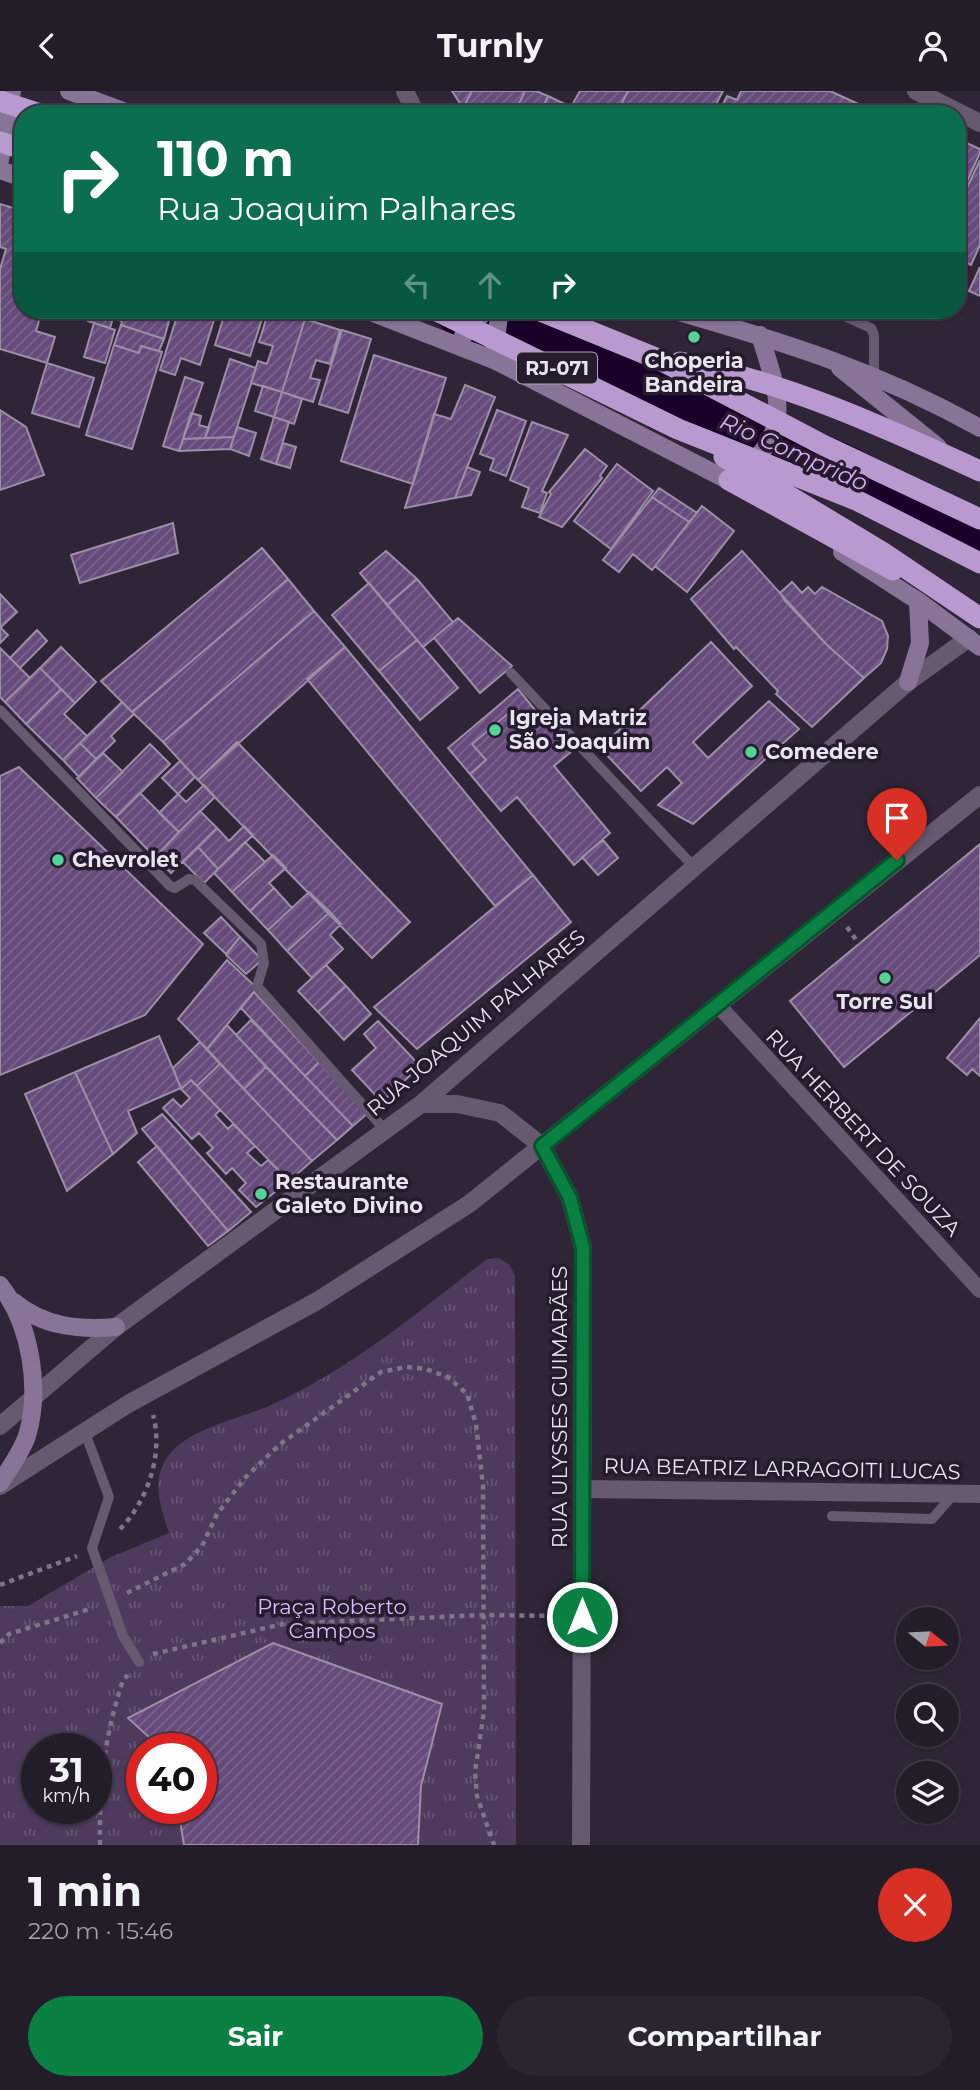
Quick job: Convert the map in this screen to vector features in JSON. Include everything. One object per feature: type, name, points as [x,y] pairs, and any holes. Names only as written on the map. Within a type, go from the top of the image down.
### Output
[{"type":"highway","name":"RJ-071","points":[[453,319],[678,429],[856,500],[980,563]]},
{"type":"highway","name":"RJ-071","points":[[560,319],[658,359],[823,445],[980,519]]},
{"type":"highway","points":[[658,359],[709,368],[843,411],[980,471]]},
{"type":"highway","points":[[678,429],[882,552],[980,616]]},
{"type":"highway","points":[[729,479],[980,616]]},
{"type":"main road","points":[[0,160],[12,91]]},
{"type":"main road","points":[[69,91],[107,105]]},
{"type":"main road","points":[[390,319],[494,360],[729,479],[918,601],[975,643]]},
{"type":"main road","points":[[455,344],[478,319]]},
{"type":"main road","points":[[494,360],[498,319]]},
{"type":"main road","points":[[704,319],[824,355],[923,396],[980,428]]},
{"type":"main road","points":[[729,479],[760,455],[773,434],[778,419],[778,402],[760,335]]},
{"type":"main road","points":[[824,355],[980,479]]},
{"type":"main road","points":[[908,683],[920,643],[918,601]]},
{"type":"main road","points":[[0,1285],[14,1302],[46,1322],[93,1329],[116,1327]]},
{"type":"main road","points":[[0,1485],[26,1437],[34,1394],[32,1371],[14,1302]]},
{"type":"street","points":[[916,91],[944,105]]},
{"type":"street","name":"RUA JOAQUIM PALHARES","points":[[0,1426],[34,1394],[116,1327],[421,1104],[908,683],[975,643]]},
{"type":"street","points":[[0,1485],[84,1430],[317,1301],[469,1204],[980,795]]},
{"type":"street","name":"RUA HERBERT DE SOUZA","points":[[717,1003],[980,1290]]},
{"type":"street","points":[[421,1104],[457,1104],[500,1113],[542,1146]]},
{"type":"street","name":"RUA ULYSSES GUIMARÃES","points":[[542,1146],[570,1198],[583,1248],[581,1845]]},
{"type":"street","name":"RUA BEATRIZ LARRAGOITI LUCAS","points":[[583,1489],[980,1494]]},
{"type":"lane","points":[[851,319],[871,328],[874,376]]},
{"type":"lane","points":[[511,673],[694,867]]},
{"type":"lane","points":[[0,710],[170,885],[175,888],[189,879],[195,880],[261,944],[264,963],[257,986],[385,1130]]},
{"type":"lane","points":[[84,1430],[108,1497],[92,1548],[123,1636],[139,1662]]},
{"type":"lane","points":[[832,1516],[932,1518],[954,1494]]},
{"type":"path","points":[[0,1643],[9,1634],[65,1618],[109,1601],[185,1564],[202,1546],[217,1514],[244,1478],[279,1445],[382,1373],[406,1367],[426,1369],[448,1377],[467,1394],[476,1424],[483,1486],[484,1711],[475,1772],[477,1796],[494,1845]]},
{"type":"path","points":[[100,1845],[99,1808],[107,1728],[123,1680],[139,1662],[160,1650],[283,1624],[484,1615],[582,1617]]},
{"type":"green space","name":"Praça Roberto Campos","points":[[498,1258],[509,1264],[515,1275],[516,1845],[0,1845],[0,1606],[28,1606],[111,1557],[169,1533],[159,1497],[159,1479],[165,1461],[185,1440],[300,1391],[356,1357],[487,1259]]},
{"type":"building","points":[[452,91],[472,91],[465,105],[461,105]]},
{"type":"building","points":[[472,91],[525,91],[518,105],[465,105]]},
{"type":"building","points":[[525,91],[536,91],[548,96],[544,105],[518,105]]},
{"type":"building","points":[[580,91],[628,91],[621,105],[572,105]]},
{"type":"building","points":[[628,91],[723,91],[716,105],[621,105]]},
{"type":"building","points":[[741,91],[830,91],[861,105],[722,105],[727,96],[737,100]]},
{"type":"building","points":[[548,96],[567,105],[544,105]]},
{"type":"building","points":[[966,143],[980,149],[966,183]]},
{"type":"building","points":[[980,160],[980,245],[971,265],[966,262],[966,190]]},
{"type":"building","points":[[0,204],[14,208],[14,319],[40,319],[36,331],[55,337],[47,363],[0,349],[0,269],[6,249],[0,247]]},
{"type":"building","points":[[980,267],[980,296],[969,291]]},
{"type":"building","points":[[89,319],[113,319],[110,328]]},
{"type":"building","points":[[123,319],[170,319],[164,339],[121,325]]},
{"type":"building","points":[[176,319],[214,319],[200,365],[181,358],[175,375],[160,370]]},
{"type":"building","points":[[223,319],[262,319],[250,356],[215,345]]},
{"type":"building","points":[[266,319],[305,319],[282,392],[251,383],[258,361],[267,364],[273,346],[259,342]]},
{"type":"building","points":[[305,319],[340,330],[330,364],[316,360],[310,378],[320,380],[313,402],[282,392]]},
{"type":"building","points":[[94,323],[115,330],[105,363],[84,357]]},
{"type":"building","points":[[121,325],[164,339],[159,351],[141,346],[139,353],[114,345]]},
{"type":"building","points":[[342,330],[371,339],[348,413],[319,404]]},
{"type":"building","points":[[114,345],[139,353],[141,346],[162,352],[132,449],[86,435]]},
{"type":"building","points":[[374,355],[446,378],[413,484],[341,461]]},
{"type":"building","points":[[230,359],[256,368],[234,437],[205,438]]},
{"type":"building","points":[[47,363],[94,378],[79,427],[32,413]]},
{"type":"building","points":[[185,377],[203,383],[179,451],[163,446]]},
{"type":"building","points":[[465,385],[495,397],[455,498],[405,508],[434,414],[451,419]]},
{"type":"building","points":[[263,386],[282,392],[274,417],[255,411]]},
{"type":"building","points":[[282,392],[302,399],[294,424],[274,417]]},
{"type":"building","points":[[0,410],[26,427],[44,475],[0,490]]},
{"type":"building","points":[[497,410],[526,421],[506,476],[490,470],[494,459],[480,454]]},
{"type":"building","points":[[191,413],[201,416],[199,425],[209,428],[205,438],[183,439]]},
{"type":"building","points":[[274,417],[289,422],[276,464],[261,459]]},
{"type":"building","points":[[532,422],[568,435],[542,491],[547,493],[540,513],[522,507],[529,488],[510,480]]},
{"type":"building","points":[[237,427],[256,433],[249,456],[230,449]]},
{"type":"building","points":[[234,437],[230,449],[179,451],[183,439]]},
{"type":"building","points":[[283,443],[296,447],[290,468],[276,464]]},
{"type":"building","points":[[585,449],[607,466],[600,476],[602,478],[562,527],[539,517],[551,494],[549,492]]},
{"type":"building","points":[[617,464],[653,491],[611,549],[574,521]]},
{"type":"building","points":[[467,467],[480,472],[471,495],[455,498]]},
{"type":"building","points":[[659,488],[697,513],[689,522],[652,497]]},
{"type":"building","points":[[652,497],[689,522],[652,570],[633,554],[619,572],[603,560]]},
{"type":"building","points":[[702,506],[734,531],[687,592],[655,566]]},
{"type":"building","points":[[173,523],[178,553],[80,583],[71,555]]},
{"type":"building","points":[[262,548],[288,579],[132,712],[101,681]]},
{"type":"building","points":[[386,551],[417,579],[387,605],[360,573]]},
{"type":"building","points":[[742,551],[827,645],[864,678],[812,727],[776,694],[778,691],[736,647],[734,649],[691,599]]},
{"type":"building","points":[[288,579],[314,611],[163,742],[132,712]]},
{"type":"building","points":[[417,579],[453,622],[423,647],[387,605]]},
{"type":"building","points":[[792,582],[802,593],[808,587],[815,594],[822,587],[882,621],[888,636],[887,649],[881,663],[864,678],[827,645],[780,593]]},
{"type":"building","points":[[369,583],[417,640],[379,671],[332,615]]},
{"type":"building","points":[[0,594],[17,612],[0,628]]},
{"type":"building","points":[[314,611],[345,647],[198,780],[163,742]]},
{"type":"building","points":[[458,618],[512,666],[480,693],[434,638]]},
{"type":"building","points":[[0,627],[8,635],[0,643]]},
{"type":"building","points":[[37,630],[47,641],[20,668],[10,658]]},
{"type":"building","points":[[417,640],[458,688],[420,720],[379,671]]},
{"type":"building","points":[[711,642],[752,686],[693,742],[708,758],[769,701],[799,729],[693,824],[658,805],[682,783],[667,767],[641,791],[600,748]]},
{"type":"building","points":[[61,647],[96,682],[75,703],[40,668]]},
{"type":"building","points":[[345,647],[533,875],[495,906],[307,679]]},
{"type":"building","points":[[0,648],[30,678],[5,702],[0,697]]},
{"type":"building","points":[[40,668],[61,689],[26,724],[5,702]]},
{"type":"building","points":[[61,689],[75,703],[64,714],[87,736],[63,760],[26,724]]},
{"type":"building","points":[[518,689],[540,716],[523,729],[509,713],[472,744],[486,760],[470,774],[448,748]]},
{"type":"building","points":[[122,702],[134,714],[111,736],[115,741],[96,759],[80,743]]},
{"type":"building","points":[[509,713],[523,729],[540,716],[571,752],[554,766],[610,833],[574,865],[517,797],[501,811],[470,774],[486,760],[472,744]]},
{"type":"building","points":[[237,742],[410,922],[372,958],[198,780]]},
{"type":"building","points":[[80,743],[96,759],[79,777],[63,760]]},
{"type":"building","points":[[150,744],[170,764],[116,817],[96,798]]},
{"type":"building","points":[[103,753],[123,772],[96,798],[77,778]]},
{"type":"building","points":[[180,761],[195,777],[178,794],[162,778]]},
{"type":"building","name":"Chevrolet","points":[[19,767],[203,944],[145,1015],[0,1075],[0,776]]},
{"type":"building","points":[[204,785],[215,797],[179,832],[159,813],[178,794],[186,802]]},
{"type":"building","points":[[140,793],[179,832],[155,857],[116,817]]},
{"type":"building","points":[[200,811],[217,828],[171,873],[155,857]]},
{"type":"building","points":[[244,826],[253,835],[218,869],[198,847],[217,828],[229,841]]},
{"type":"building","points":[[603,840],[618,858],[598,875],[582,857]]},
{"type":"building","points":[[245,842],[265,862],[232,892],[214,873]]},
{"type":"building","name":"Torre Sul","points":[[980,844],[980,955],[844,1067],[790,1001]]},
{"type":"building","points":[[198,847],[218,869],[204,883],[183,862]]},
{"type":"building","points":[[273,855],[286,868],[269,883],[274,888],[250,911],[232,892]]},
{"type":"building","points":[[533,875],[571,922],[417,1049],[374,1007]]},
{"type":"building","points":[[274,888],[292,908],[268,930],[250,911]]},
{"type":"building","points":[[309,892],[330,912],[287,951],[268,930]]},
{"type":"building","points":[[330,912],[341,924],[330,935],[343,949],[312,978],[287,951]]},
{"type":"building","points":[[221,917],[240,937],[226,954],[204,933]]},
{"type":"building","points":[[240,937],[262,960],[246,974],[226,955]]},
{"type":"building","points":[[227,960],[257,988],[207,1049],[178,1019]]},
{"type":"building","points":[[326,965],[346,986],[318,1012],[298,991]]},
{"type":"building","points":[[346,986],[371,1014],[344,1040],[318,1012]]},
{"type":"building","points":[[254,992],[319,1062],[305,1076],[241,1008]]},
{"type":"building","points":[[980,1018],[980,1076],[972,1069],[967,1075],[947,1058]]},
{"type":"building","points":[[251,1020],[353,1126],[337,1140],[236,1035]]},
{"type":"building","points":[[378,1021],[420,1066],[382,1102],[352,1070],[376,1048],[364,1034]]},
{"type":"building","points":[[227,1025],[266,1067],[244,1089],[207,1049]]},
{"type":"building","points":[[159,1036],[181,1088],[128,1111],[137,1133],[113,1154],[75,1072]]},
{"type":"building","points":[[200,1042],[220,1064],[197,1086],[191,1080],[181,1089],[173,1068]]},
{"type":"building","points":[[319,1062],[367,1114],[353,1126],[305,1076]]},
{"type":"building","points":[[220,1064],[312,1161],[289,1181],[197,1086]]},
{"type":"building","points":[[266,1067],[337,1140],[312,1161],[244,1089]]},
{"type":"building","points":[[75,1072],[113,1154],[67,1191],[25,1094]]},
{"type":"building","points":[[191,1080],[220,1110],[215,1115],[228,1129],[233,1124],[255,1146],[247,1153],[261,1166],[268,1160],[289,1181],[256,1207],[239,1190],[246,1183],[232,1168],[226,1174],[207,1153],[213,1148],[199,1133],[192,1139],[163,1108],[173,1099],[181,1107],[190,1098],[181,1089]]},
{"type":"building","points":[[162,1114],[251,1212],[228,1231],[142,1129]]},
{"type":"building","points":[[157,1146],[228,1231],[208,1246],[138,1162]]},
{"type":"building","points":[[273,1643],[442,1704],[421,1786],[418,1845],[184,1845],[181,1824],[217,1824],[217,1733],[144,1733],[128,1718]]},
{"type":"waterway","name":"Rio Comprido","points":[[0,121],[14,126]]},
{"type":"waterway","name":"Rio Comprido","points":[[482,319],[839,468],[970,536]]},
{"type":"place","name":"Choperia Bandeira","points":[[694,337]]},
{"type":"place","name":"Igreja Matriz São Joaquim","points":[[495,730]]},
{"type":"place","name":"Comedere","points":[[751,752]]},
{"type":"place","name":"Chevrolet","points":[[58,860]]},
{"type":"place","name":"Torre Sul","points":[[885,978]]},
{"type":"place","name":"Restaurante Galeto Divino","points":[[261,1194]]},
{"type":"route","points":[[582,1617],[583,1248],[566,1188],[542,1146],[897,860]]}]
